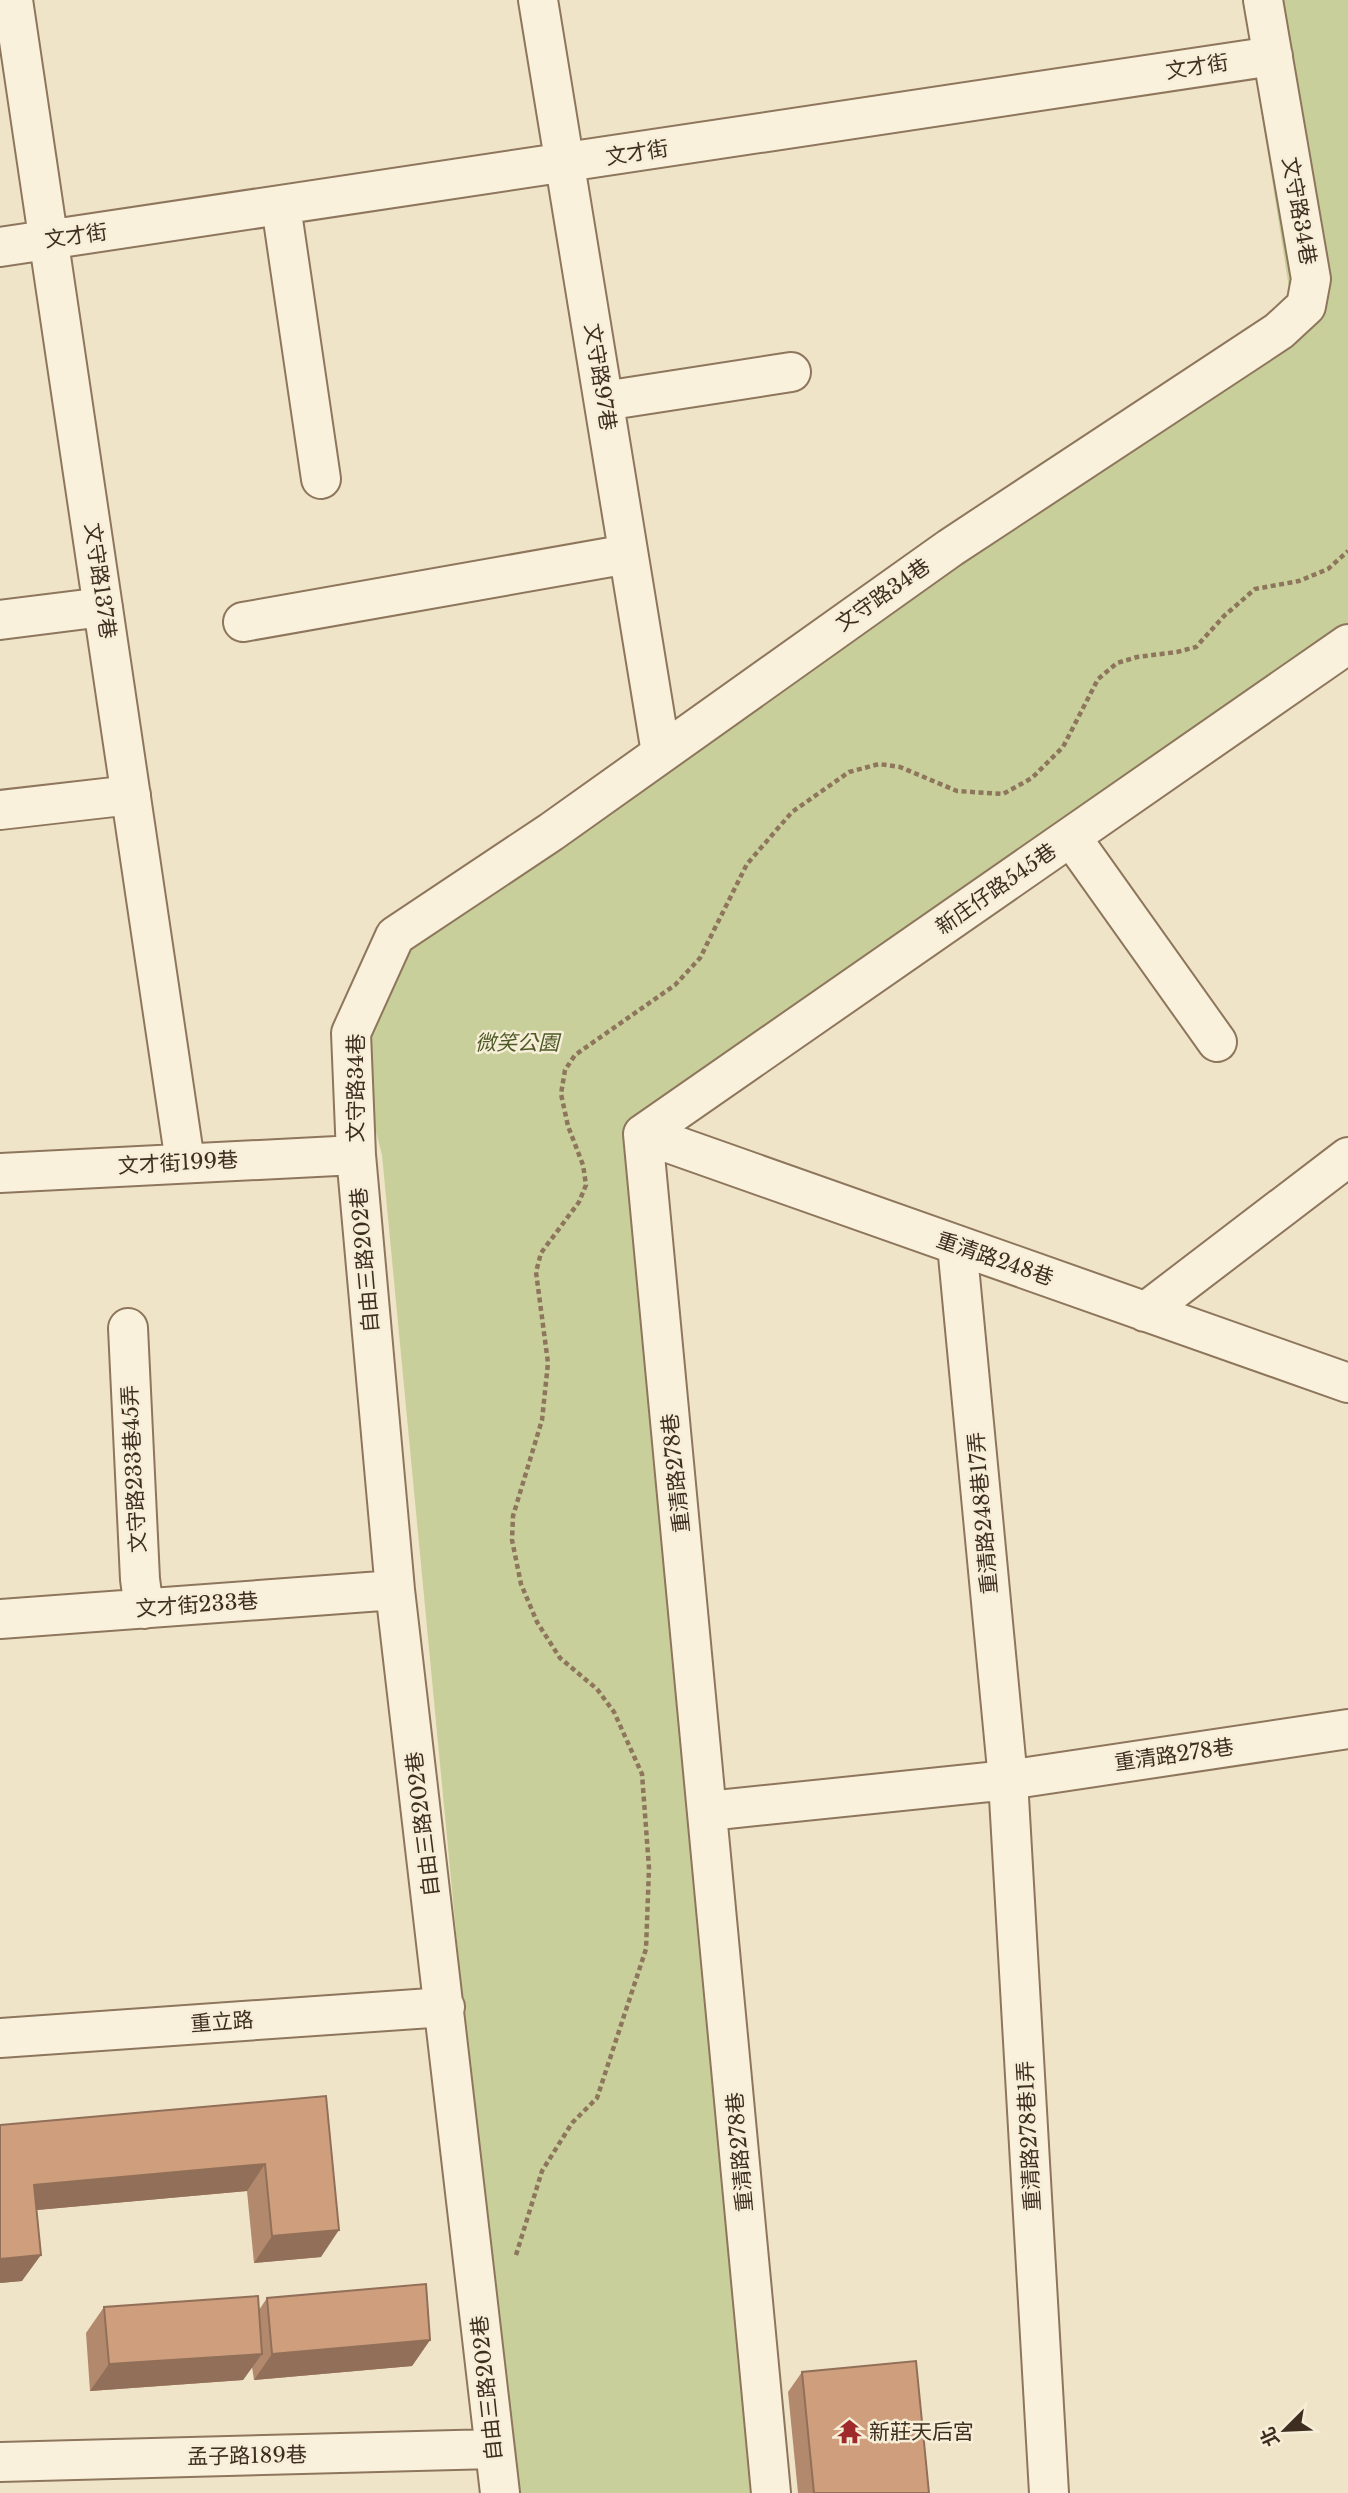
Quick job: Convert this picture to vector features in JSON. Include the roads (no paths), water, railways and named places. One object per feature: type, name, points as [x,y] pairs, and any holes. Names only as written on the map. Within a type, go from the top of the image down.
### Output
[{"type":"street","name":"文守路137巷","points":[[13,0],[185,1162]]},
{"type":"street","name":"文守路97巷","points":[[538,0],[662,753]]},
{"type":"street","name":"文守路34巷","points":[[356,1155],[351,1032],[395,936],[551,832],[950,548],[1279,331],[1306,306],[1311,279],[1263,0]]},
{"type":"street","name":"文才街","points":[[0,247],[1273,55]]},
{"type":"street","points":[[281,206],[321,480]]},
{"type":"street","points":[[604,401],[791,372]]},
{"type":"street","points":[[243,622],[628,554]]},
{"type":"street","points":[[0,620],[103,607]]},
{"type":"street","name":"新庄仔路545巷","points":[[643,1135],[1348,644]]},
{"type":"street","points":[[0,810],[131,795]]},
{"type":"street","points":[[1071,837],[1217,1042]]},
{"type":"street","name":"重清路248巷","points":[[643,1135],[1348,1382]]},
{"type":"street","name":"重清路278巷","points":[[643,1135],[771,2493]]},
{"type":"street","name":"文才街199巷","points":[[0,1173],[356,1155]]},
{"type":"street","name":"自由三路202巷","points":[[356,1155],[395,1590],[500,2493]]},
{"type":"street","points":[[1145,1312],[1348,1157]]},
{"type":"street","name":"重清路248巷17弄","points":[[957,1245],[1008,1780]]},
{"type":"street","name":"文守路233巷45弄","points":[[128,1328],[140,1579],[144,1609]]},
{"type":"street","name":"文才街233巷","points":[[0,1619],[395,1590]]},
{"type":"street","name":"重清路278巷","points":[[708,1811],[1008,1780],[1348,1729]]},
{"type":"street","name":"重清路278巷1弄","points":[[1008,1780],[1049,2493]]},
{"type":"street","name":"重立路","points":[[0,2038],[444,2007]]},
{"type":"street","name":"孟子路189巷","points":[[0,2462],[494,2449]]},
{"type":"place","name":"新莊天后宮","points":[[849,2432]]},
{"type":"park label","name":"微笑公園","points":[[517,1043]]}]
